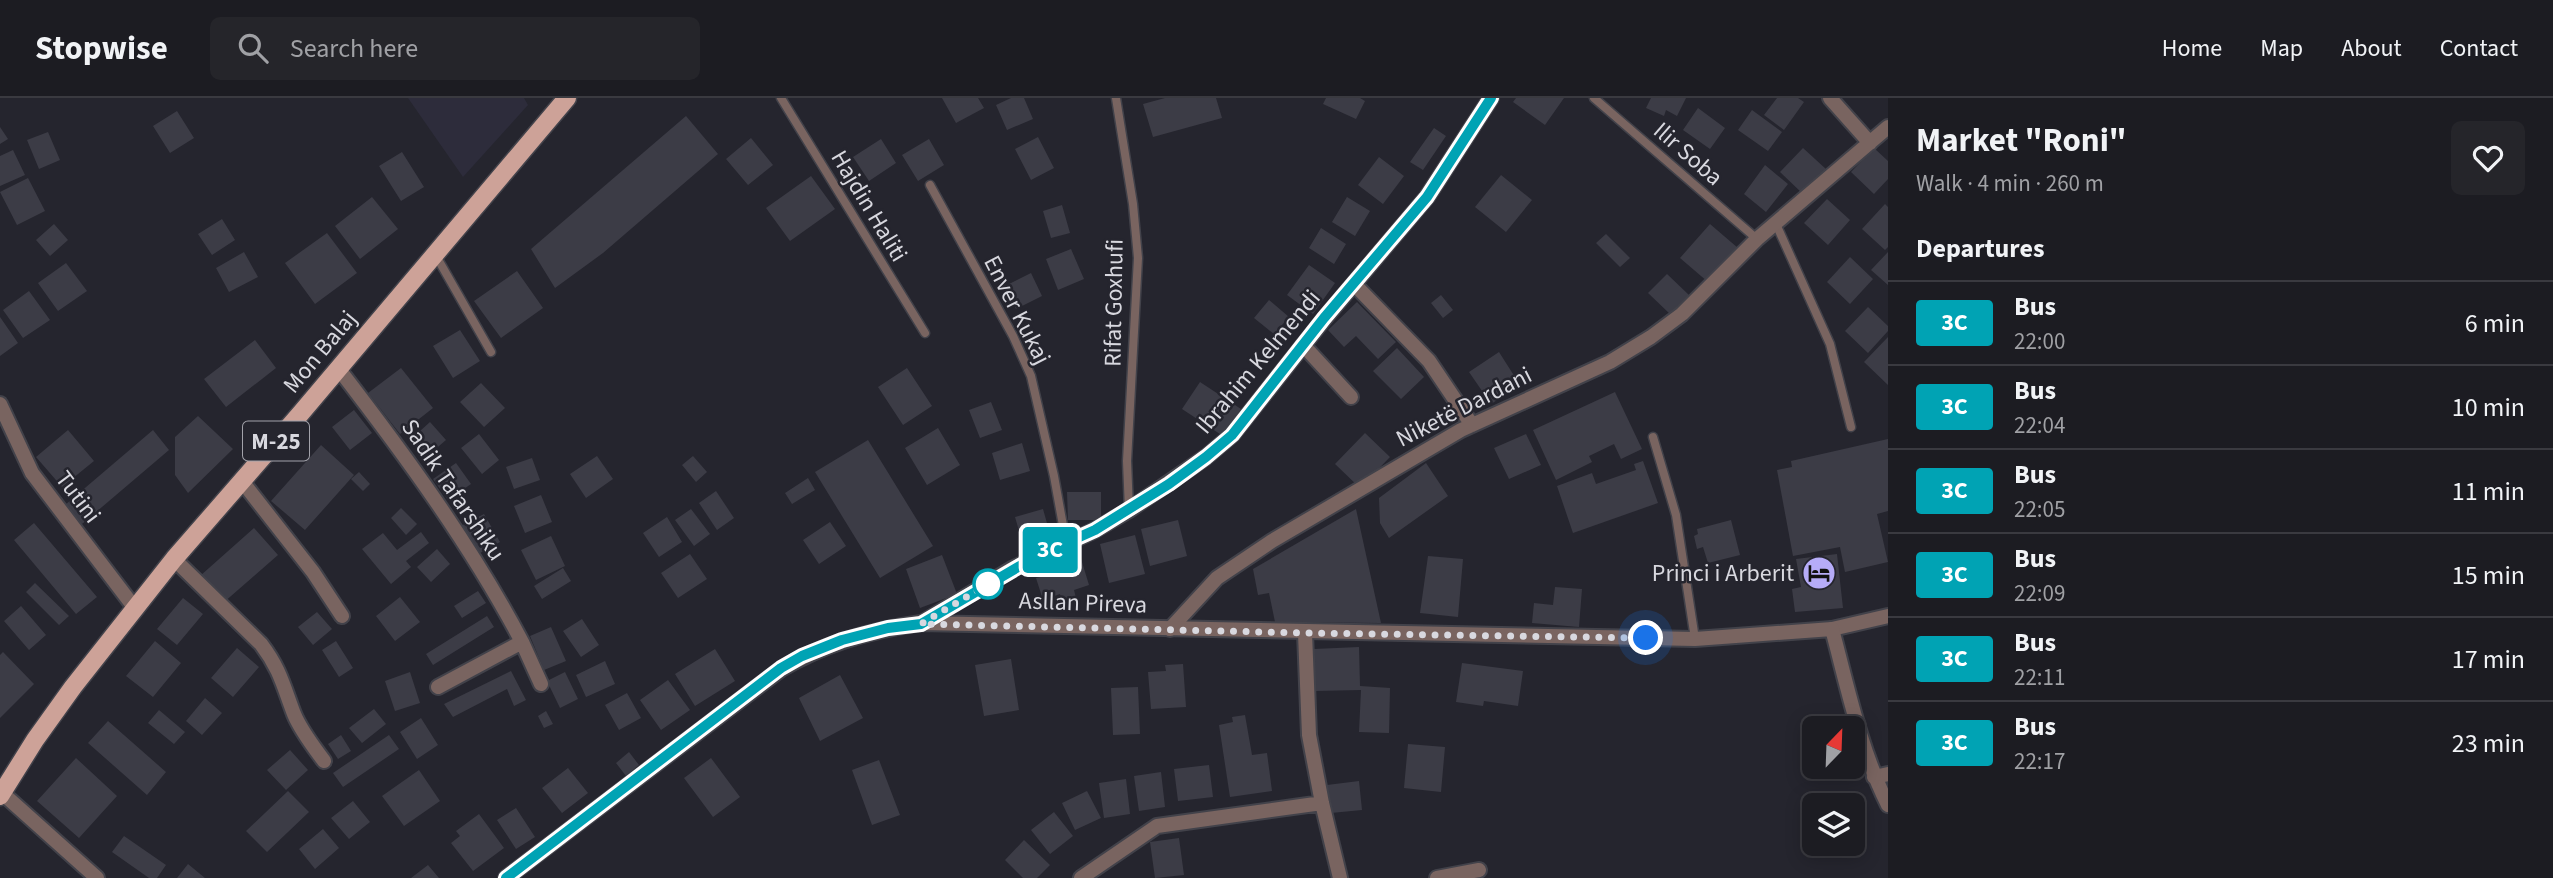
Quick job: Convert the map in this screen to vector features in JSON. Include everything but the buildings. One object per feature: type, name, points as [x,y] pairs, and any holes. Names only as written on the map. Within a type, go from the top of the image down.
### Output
[{"type":"main road","name":"Mon Balaj","points":[[1,793],[35,740],[134,607],[567,98]]},
{"type":"street","name":"Ibrahim Kelmendi","points":[[921,624],[1012,569],[1095,530],[1129,510],[1206,457],[1232,435],[1303,345],[1427,197],[1491,98]]},
{"type":"street","points":[[1830,98],[1870,143]]},
{"type":"street","name":"Niketë Dardani","points":[[1170,629],[1217,578],[1240,561],[1409,459],[1472,425],[1610,362],[1651,337],[1682,314],[1757,239],[1886,132]]},
{"type":"street","points":[[1354,284],[1429,361],[1472,425]]},
{"type":"street","points":[[1303,345],[1351,397]]},
{"type":"street","name":"Sadik Tafarshiku","points":[[338,368],[443,511],[492,587],[541,684]]},
{"type":"street","name":"Tutini","points":[[0,404],[32,473],[134,607]]},
{"type":"street","points":[[242,480],[307,564],[342,615]]},
{"type":"street","points":[[174,559],[272,658],[283,677],[295,715],[324,761]]},
{"type":"street","name":"Asllan Pireva","points":[[506,878],[781,668],[828,645],[857,635],[921,624],[1695,639],[1832,629],[1888,616]]},
{"type":"street","points":[[1832,629],[1859,734],[1881,776],[1888,804]]},
{"type":"street","points":[[1305,633],[1309,734],[1340,878]]},
{"type":"street","points":[[438,687],[522,642]]},
{"type":"street","points":[[1,793],[97,878]]},
{"type":"street","points":[[1081,878],[1157,826],[1322,803]]},
{"type":"street","points":[[1437,878],[1479,870]]},
{"type":"lane","name":"Hajdin Haliti","points":[[781,98],[925,333]]},
{"type":"lane","name":"Rifat Goxhufi","points":[[1116,98],[1133,204],[1138,258],[1127,461],[1129,510]]},
{"type":"lane","name":"Ilir Soba","points":[[1594,98],[1757,239]]},
{"type":"lane","name":"Enver Kukaj","points":[[930,186],[1013,336],[1031,376],[1055,476],[1066,542]]},
{"type":"lane","points":[[1776,224],[1830,344],[1851,427]]},
{"type":"lane","points":[[435,254],[491,352]]},
{"type":"lane","points":[[1653,437],[1676,515],[1695,639]]},
{"type":"shaded area","points":[[408,98],[524,98],[528,105],[463,177]]},
{"type":"bus line","name":"3C","points":[[506,878],[781,668],[802,656],[857,635],[921,624],[1012,569],[1095,530],[1169,484],[1206,457],[1232,435],[1324,318],[1405,225],[1445,171],[1491,98]]},
{"type":"place","name":"Princi i Arberit","points":[[1819,573]]},
{"type":"route","points":[[988,584],[921,624],[1646,638]]}]
